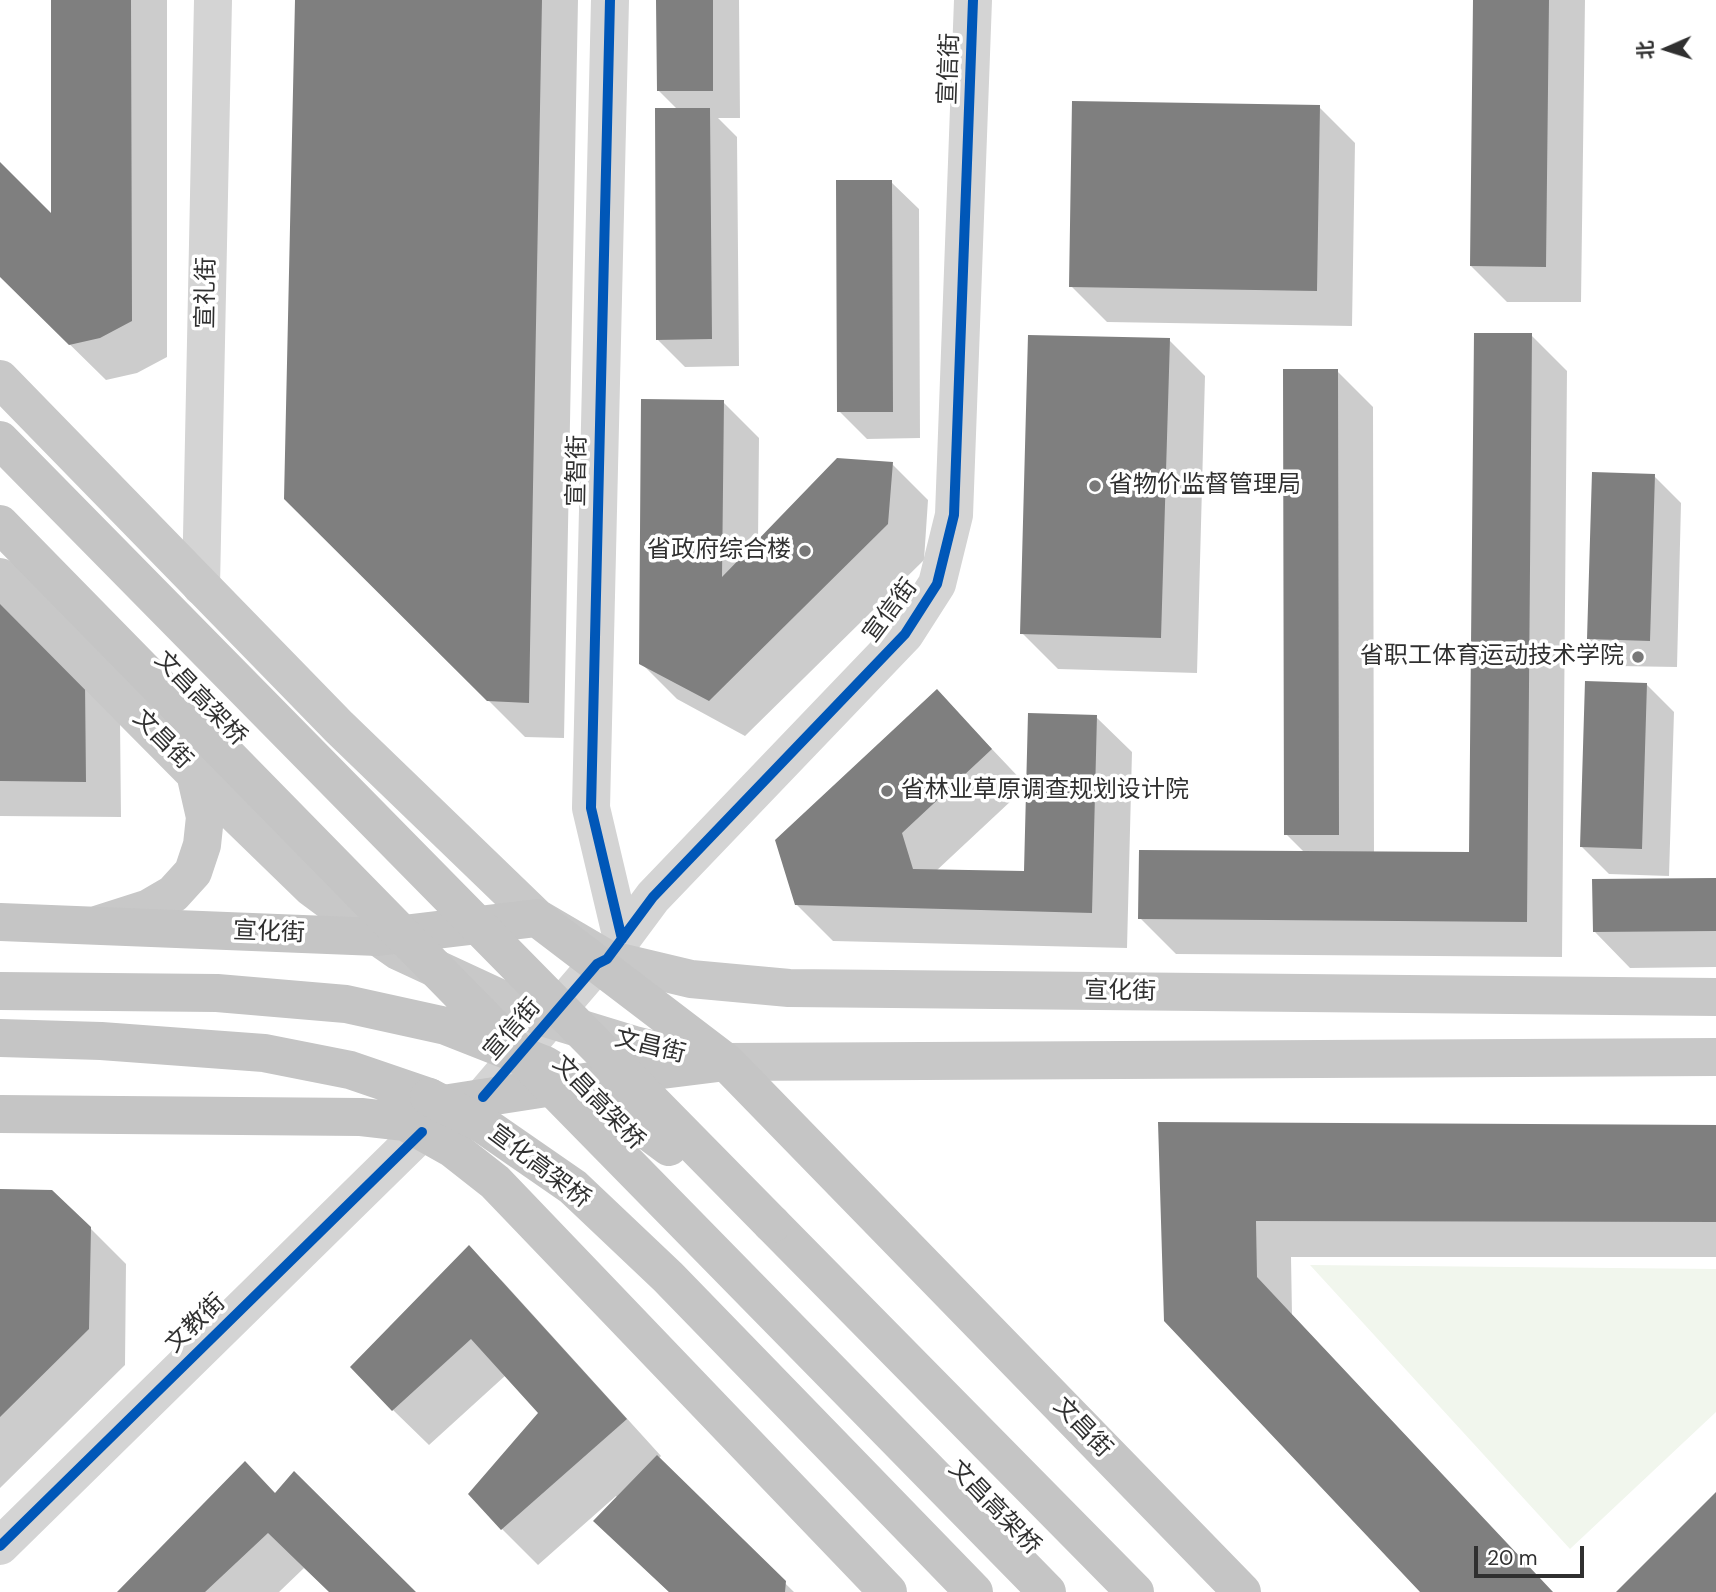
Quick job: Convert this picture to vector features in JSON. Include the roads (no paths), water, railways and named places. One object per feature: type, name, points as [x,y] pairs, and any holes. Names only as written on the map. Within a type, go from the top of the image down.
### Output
[{"type":"highway","name":"文昌高架桥","points":[[0,440],[1135,1592]]},
{"type":"highway","name":"文昌高架桥","points":[[0,524],[1047,1592]]},
{"type":"highway","points":[[537,918],[609,954],[726,1062]]},
{"type":"highway","name":"宣化街","points":[[0,922],[379,937],[537,918]]},
{"type":"highway","points":[[0,991],[217,993],[345,1004],[446,1026],[545,1065],[622,1112],[772,1224]]},
{"type":"highway","name":"宣化高架桥","points":[[0,1038],[102,1041],[264,1053],[350,1070],[429,1097],[482,1124],[573,1187],[668,1277],[974,1592]]},
{"type":"highway","points":[[361,1117],[726,1062]]},
{"type":"highway","name":"文昌街","points":[[726,1062],[1242,1592]]},
{"type":"highway","points":[[0,1114],[361,1117],[405,1122],[453,1149],[495,1182],[888,1592]]},
{"type":"main road","points":[[0,379],[339,727],[537,918]]},
{"type":"main road","name":"文昌街","points":[[0,577],[312,887],[398,951],[536,1015],[670,1054],[726,1062]]},
{"type":"main road","points":[[94,926],[149,908],[173,894],[193,872],[202,845],[205,817],[195,773]]},
{"type":"main road","name":"宣化街","points":[[609,954],[691,979],[789,988],[1716,997]]},
{"type":"main road","points":[[726,1062],[1716,1057]]},
{"type":"street","name":"宣礼街","points":[[201,586],[213,0]]},
{"type":"street","name":"宣智街","points":[[609,954],[590,808],[610,0]]},
{"type":"street","name":"宣信街","points":[[483,1097],[609,954],[653,897],[905,634],[937,584],[954,515],[973,0]]},
{"type":"street","name":"文教街","points":[[0,1546],[422,1132]]},
{"type":"place","name":"省物价监督管理局","points":[[1095,486]]},
{"type":"place","name":"省政府综合楼","points":[[805,551]]},
{"type":"place","name":"省职工体育运动技术学院","points":[[1638,657]]},
{"type":"place","name":"省林业草原调查规划设计院","points":[[887,791]]}]
